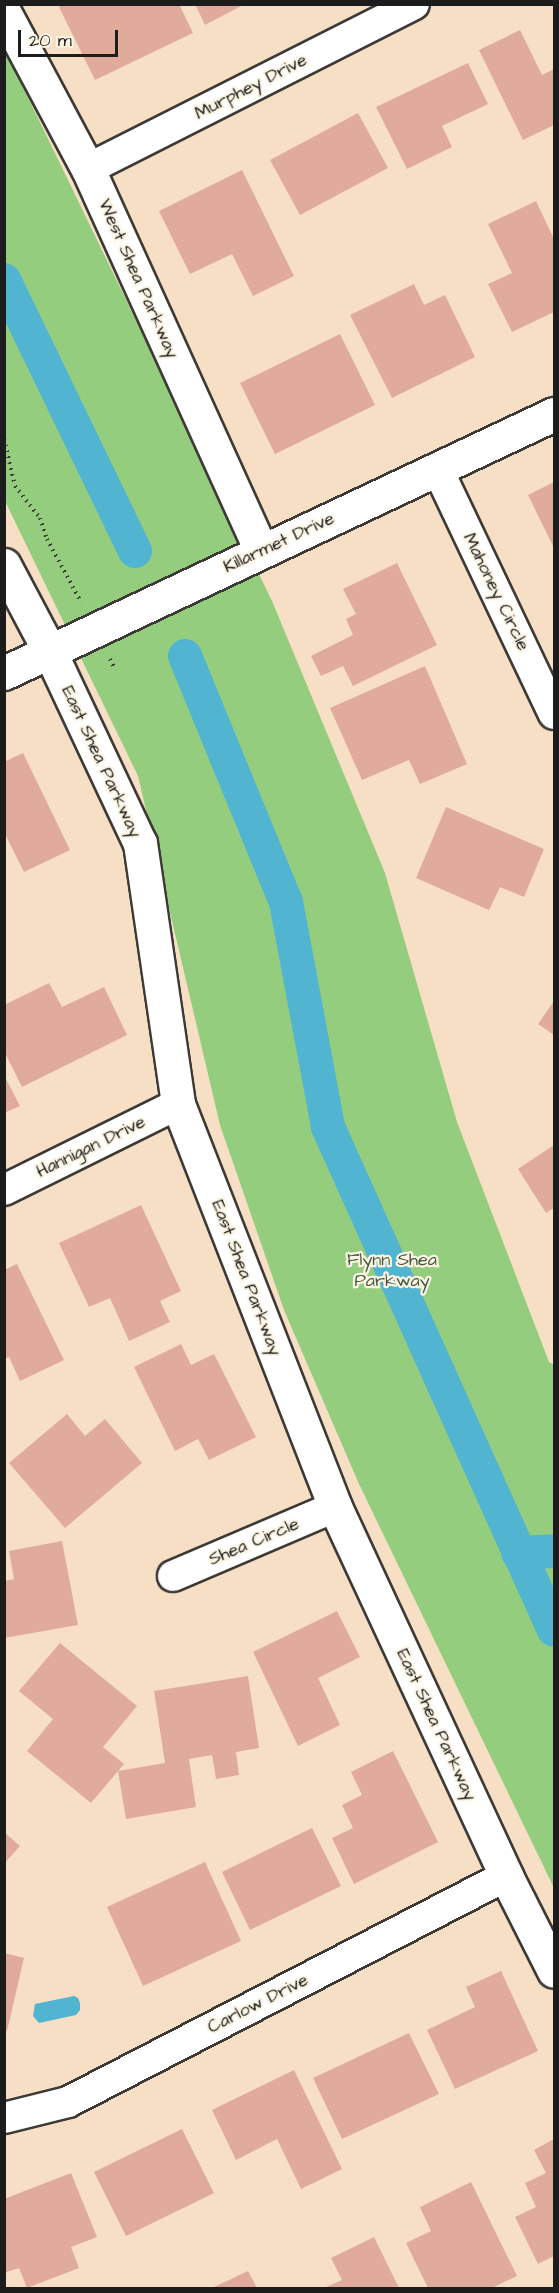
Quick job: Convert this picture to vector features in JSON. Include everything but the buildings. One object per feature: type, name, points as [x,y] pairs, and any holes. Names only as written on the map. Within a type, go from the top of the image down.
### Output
[{"type":"street","name":"Murphey Drive","points":[[88,169],[414,4]]},
{"type":"street","name":"West Shea Parkway","points":[[4,12],[88,169],[261,551]]},
{"type":"street","name":"Killarmet Drive","points":[[4,672],[555,414]]},
{"type":"street","name":"Mahoney Circle","points":[[438,470],[555,714]]},
{"type":"street","name":"East Shea Parkway","points":[[4,565],[49,650],[140,843],[178,1104],[335,1508],[506,1876],[555,1971]]},
{"type":"street","name":"Hannigan Drive","points":[[4,1190],[178,1104]]},
{"type":"street","name":"Shea Circle","points":[[173,1576],[335,1508]]},
{"type":"street","name":"Carlow Drive","points":[[4,2118],[68,2102],[506,1876]]},
{"type":"path","points":[[4,439],[15,486],[40,518],[47,539],[96,628],[114,667]]},
{"type":"green space","name":"Flynn Shea Parkway","points":[[5,50],[272,601],[385,873],[457,1122],[549,1362],[554,1365],[554,1888],[359,1484],[284,1310],[220,1125],[138,776],[5,501]]},
{"type":"water","points":[[74,1996],[80,2003],[80,2010],[76,2015],[39,2023],[33,2016],[35,2004]]},
{"type":"waterway","points":[[4,280],[135,551]]},
{"type":"waterway","points":[[185,656],[286,902],[328,1127],[554,1630]]},
{"type":"waterway","points":[[518,1553],[554,1551]]}]
